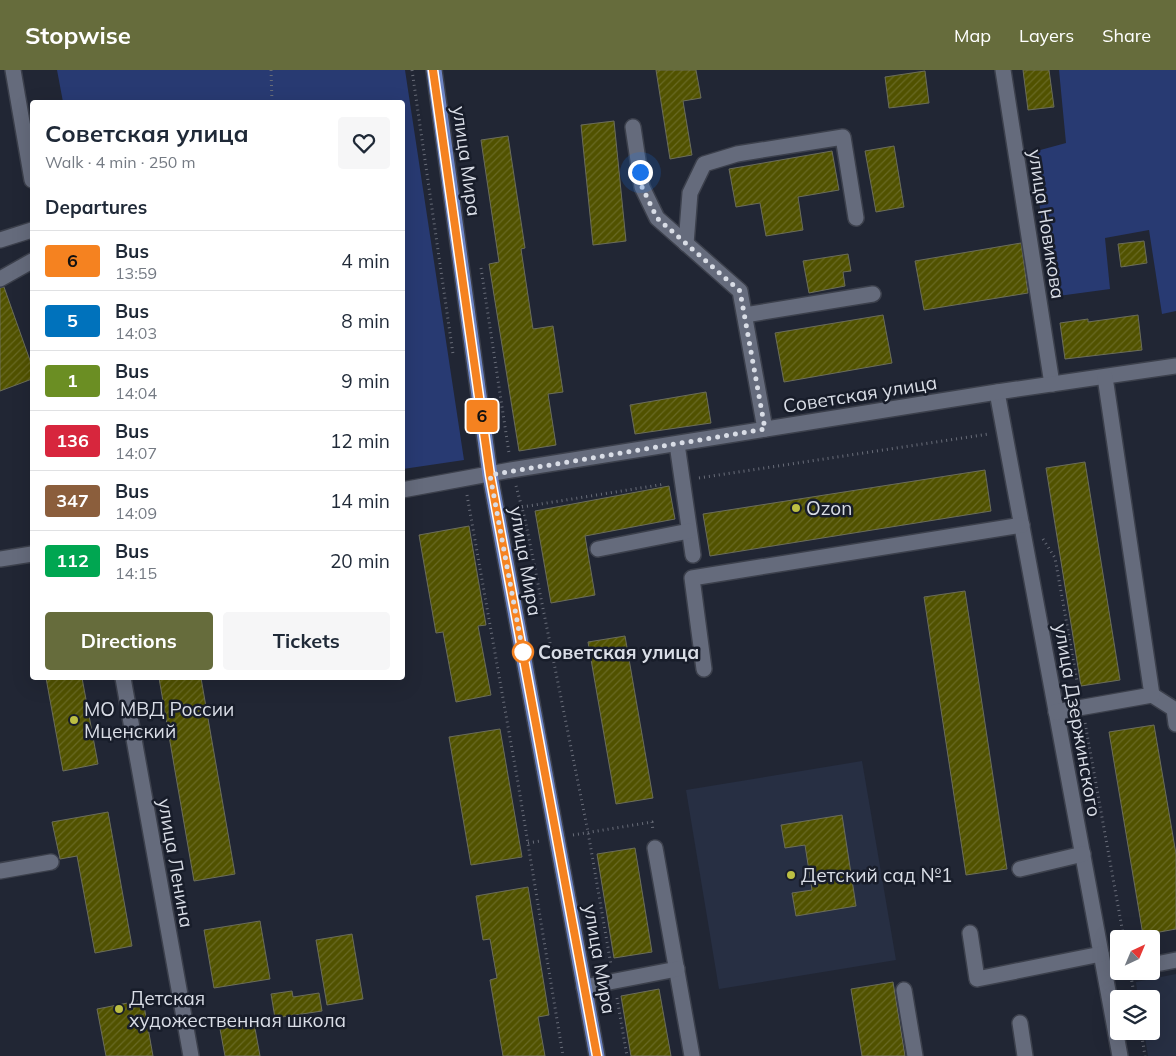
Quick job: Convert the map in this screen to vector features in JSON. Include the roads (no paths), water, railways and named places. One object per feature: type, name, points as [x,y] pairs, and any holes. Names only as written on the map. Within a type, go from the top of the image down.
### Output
[{"type":"main road","name":"улица Мира","points":[[434,70],[490,475],[597,1056]]},
{"type":"street","points":[[13,70],[30,168]]},
{"type":"street","name":"улица Новикова","points":[[1003,70],[1052,384]]},
{"type":"street","points":[[633,127],[642,187],[657,218],[740,291],[765,429]]},
{"type":"street","points":[[686,244],[690,193],[704,164],[737,154],[843,137],[856,218]]},
{"type":"street","points":[[0,240],[30,231]]},
{"type":"street","points":[[0,279],[30,262]]},
{"type":"street","points":[[744,315],[873,294]]},
{"type":"street","name":"Советская улица","points":[[405,489],[511,470],[765,429],[1176,366]]},
{"type":"street","points":[[1105,378],[1152,696]]},
{"type":"street","name":"улица Дзержинского","points":[[997,392],[1101,954],[1110,969]]},
{"type":"street","points":[[677,444],[693,555]]},
{"type":"street","points":[[704,669],[692,578],[1022,526]]},
{"type":"street","points":[[598,549],[689,531]]},
{"type":"street","points":[[0,559],[30,554]]},
{"type":"street","name":"улица Ленина","points":[[123,680],[190,1056]]},
{"type":"street","points":[[1056,712],[1152,696],[1174,709],[1176,724]]},
{"type":"street","points":[[655,848],[692,1056]]},
{"type":"street","points":[[1020,869],[1083,854]]},
{"type":"street","points":[[0,871],[52,862]]},
{"type":"street","points":[[970,933],[977,979],[1101,954]]},
{"type":"street","points":[[1160,963],[1176,960]]},
{"type":"street","points":[[584,987],[677,969]]},
{"type":"street","name":"улица Дзержинского","points":[[1113,980],[1120,1056]]},
{"type":"street","points":[[904,990],[915,1056]]},
{"type":"street","points":[[1020,1023],[1025,1056]]},
{"type":"place","name":"Ozon","points":[[796,508]]},
{"type":"place","name":"Советская улица","points":[[523,652]]},
{"type":"place","name":"МО МВД России Мценский","points":[[74,720]]},
{"type":"place","name":"Детский сад №1","points":[[791,875]]},
{"type":"place","name":"Детская художественная школа","points":[[119,1009]]}]
